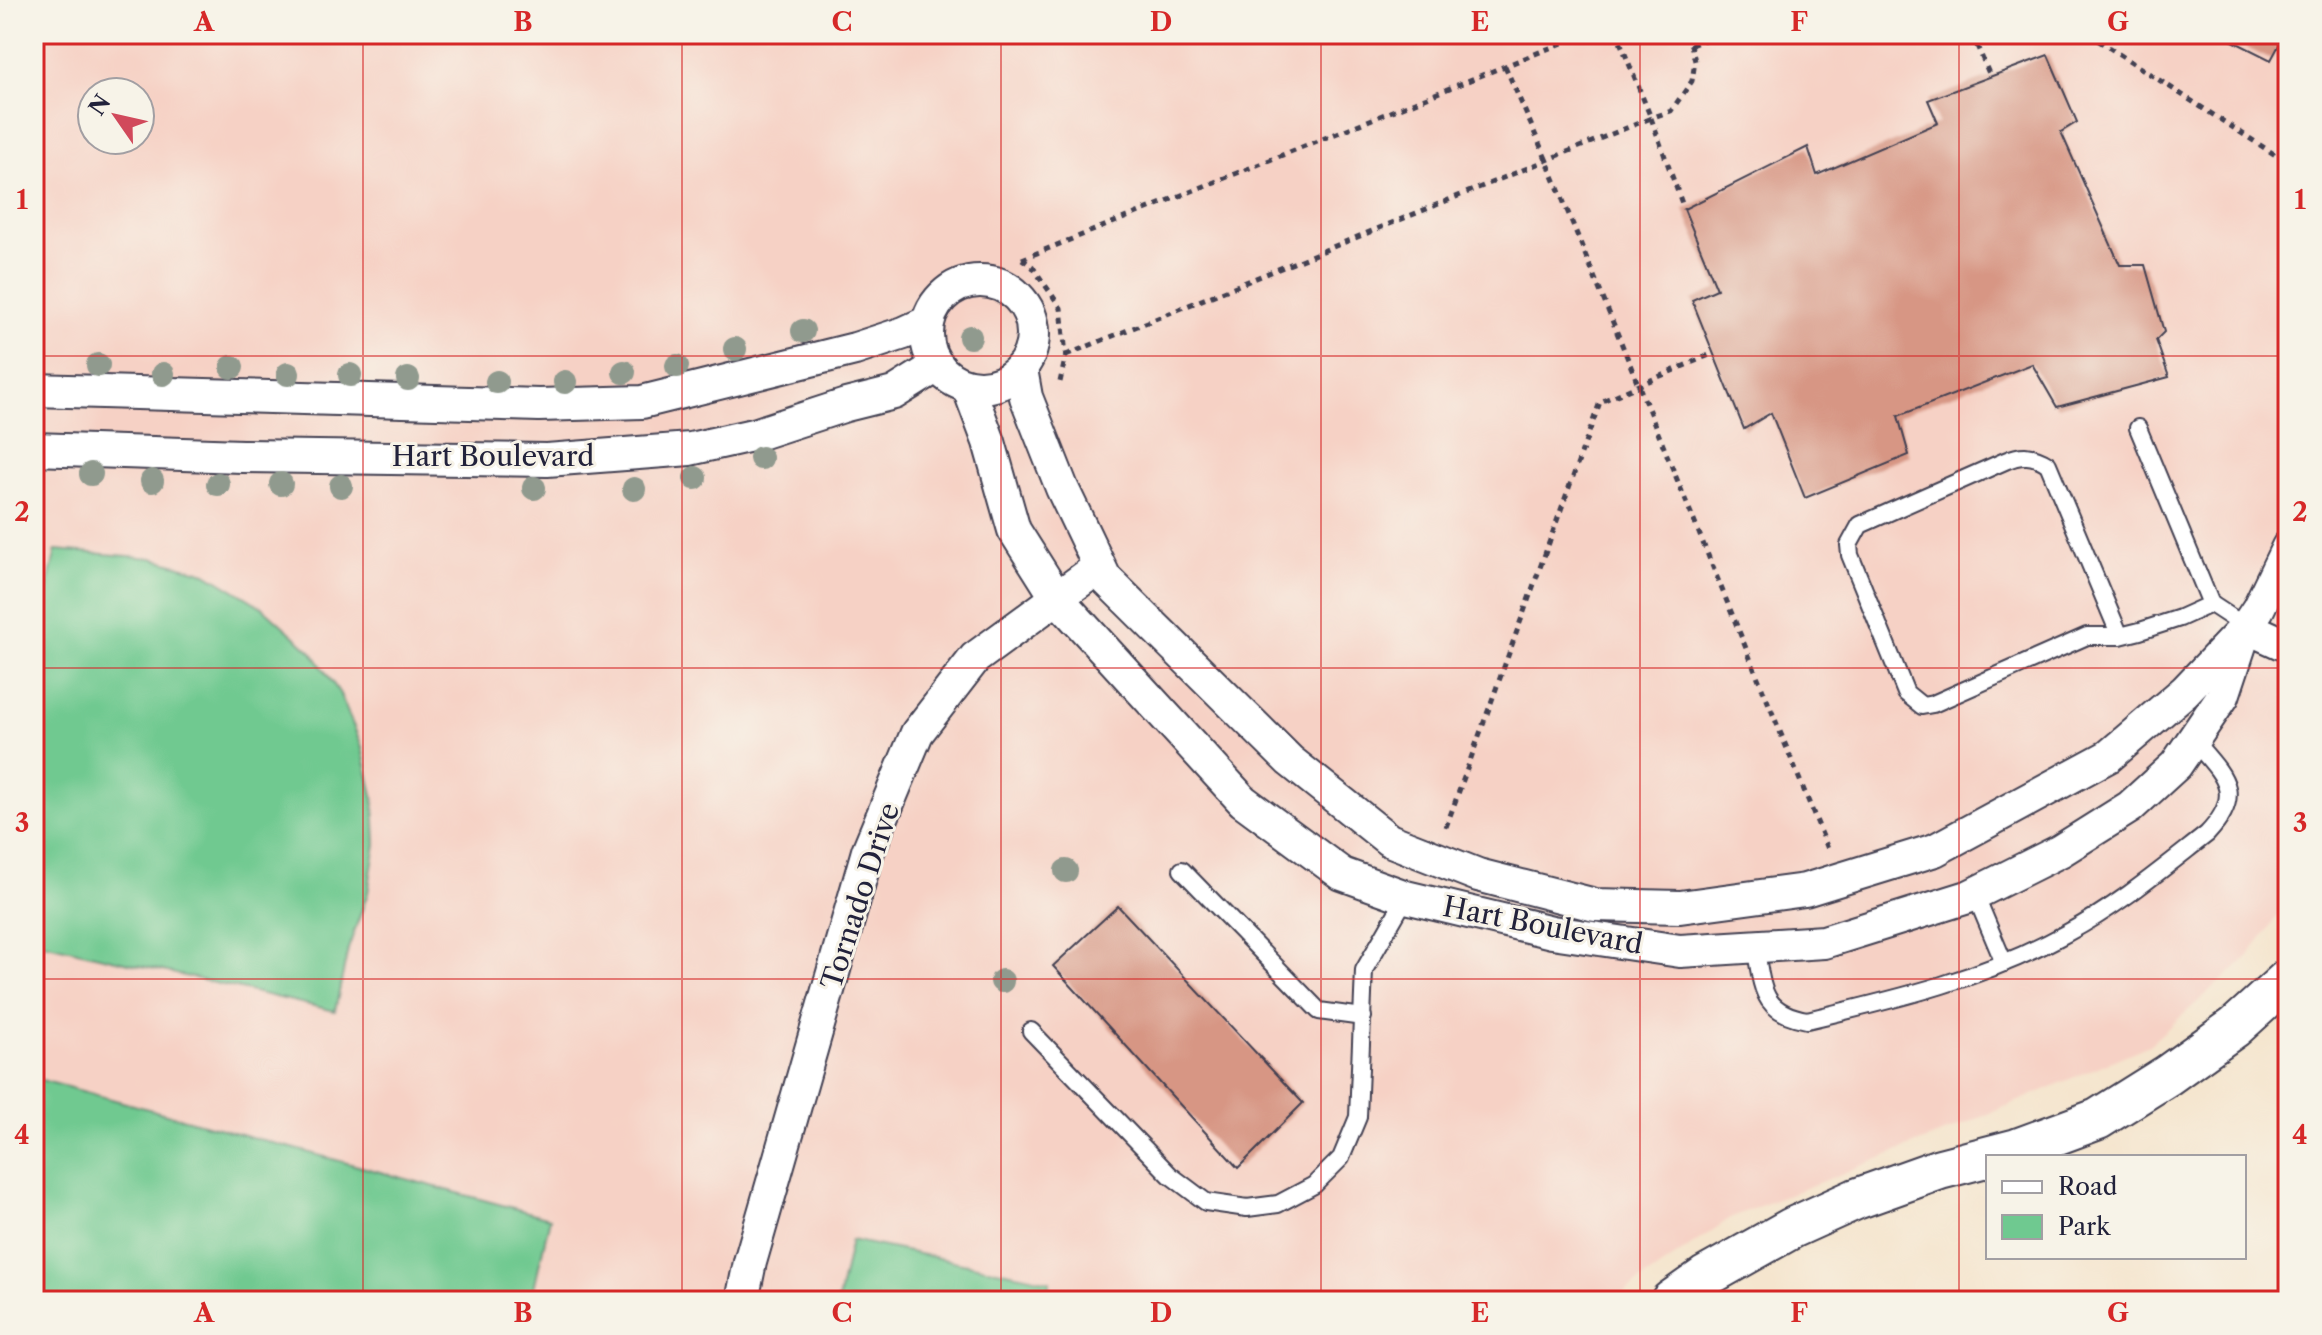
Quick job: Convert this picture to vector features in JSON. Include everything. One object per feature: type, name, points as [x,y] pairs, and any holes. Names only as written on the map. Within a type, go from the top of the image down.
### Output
[{"type":"street","points":[[979,280],[1012,290],[1025,303],[1032,319],[1034,337],[1021,369],[1010,379],[983,388],[968,386],[951,379],[937,366],[930,353],[928,322],[935,306],[946,293],[961,284],[979,280]]},
{"type":"street","name":"Hart Boulevard","points":[[34,390],[539,405],[642,402],[855,349],[928,322]]},
{"type":"street","name":"Hart Boulevard","points":[[34,449],[242,456],[547,460],[690,449],[757,434],[894,393],[937,366]]},
{"type":"street","name":"Hart Boulevard","points":[[1021,369],[1026,397],[1056,474],[1105,578],[1290,761],[1389,840],[1478,875],[1595,905],[1680,907],[1805,890],[1935,850],[2109,756],[2185,691],[2246,627],[2288,547]]},
{"type":"street","name":"Hart Boulevard","points":[[968,386],[989,442],[1014,530],[1057,598],[1243,801],[1342,874],[1406,897],[1552,932],[1680,951],[1824,942],[1975,894],[2060,851],[2130,807],[2176,765],[2223,696],[2246,627]]},
{"type":"street","name":"Tornado Drive","points":[[742,1301],[750,1262],[868,851],[917,733],[975,658],[1099,567]]},
{"type":"street","points":[[2246,627],[2288,646]]},
{"type":"street","points":[[1994,1155],[2098,1119],[2168,1075],[2235,1027],[2288,979]]},
{"type":"street","points":[[1671,1301],[1705,1277],[1792,1228],[1856,1199],[1940,1169],[1986,1157]]},
{"type":"lane","points":[[2138,428],[2211,604],[2246,627]]},
{"type":"lane","points":[[2120,636],[2048,464],[2030,455],[2017,456],[1860,525],[1849,545],[1850,555],[1906,693],[1922,706],[1933,704],[2087,636],[2120,636],[2180,618],[2211,604]]},
{"type":"lane","points":[[1755,946],[1771,1005],[1792,1018],[1807,1020],[1924,992],[2004,963],[2067,934],[2114,905],[2207,834],[2219,821],[2228,806],[2229,790],[2219,770],[2193,740]]},
{"type":"lane","points":[[1182,870],[1319,1011],[1363,1017]]},
{"type":"lane","points":[[1975,894],[2004,963]]},
{"type":"lane","points":[[1031,1031],[1170,1175],[1206,1202],[1247,1208],[1278,1204],[1314,1185],[1341,1158],[1358,1117],[1364,970],[1406,897]]},
{"type":"path","points":[[1059,386],[1066,355],[1061,308],[1032,266],[1022,259],[1585,34]]},
{"type":"path","points":[[1617,34],[1684,209]]},
{"type":"path","points":[[1066,355],[1671,111],[1692,81],[1695,61],[1691,45],[1683,34]]},
{"type":"path","points":[[1691,45],[1719,34]]},
{"type":"path","points":[[1972,34],[1990,76]]},
{"type":"path","points":[[2088,34],[2288,163]]},
{"type":"path","points":[[1505,66],[1547,161],[1840,880]]},
{"type":"path","points":[[1434,858],[1600,402],[1714,353]]},
{"type":"shaded area","points":[[34,34],[2288,34],[2288,901],[2248,957],[2149,1045],[1944,1133],[1732,1217],[1611,1301],[34,1301]]},
{"type":"green space","points":[[56,550],[152,558],[206,573],[262,607],[312,652],[340,694],[361,744],[374,799],[376,844],[368,893],[348,949],[335,1011],[34,941],[34,644]]},
{"type":"green space","points":[[34,1078],[550,1218],[531,1301],[34,1301]]},
{"type":"green space","points":[[851,1240],[1050,1281],[1046,1301],[838,1301]]},
{"type":"building","points":[[2219,34],[2285,34],[2271,60]]},
{"type":"building","points":[[2048,55],[2077,122],[2061,132],[2120,265],[2145,265],[2164,332],[2156,340],[2169,377],[2057,407],[2032,364],[1898,416],[1909,455],[1805,498],[1771,413],[1744,429],[1692,300],[1717,289],[1684,209],[1808,147],[1817,175],[1938,123],[1928,100]]},
{"type":"building","points":[[1118,906],[1303,1103],[1238,1168],[1053,966]]}]
